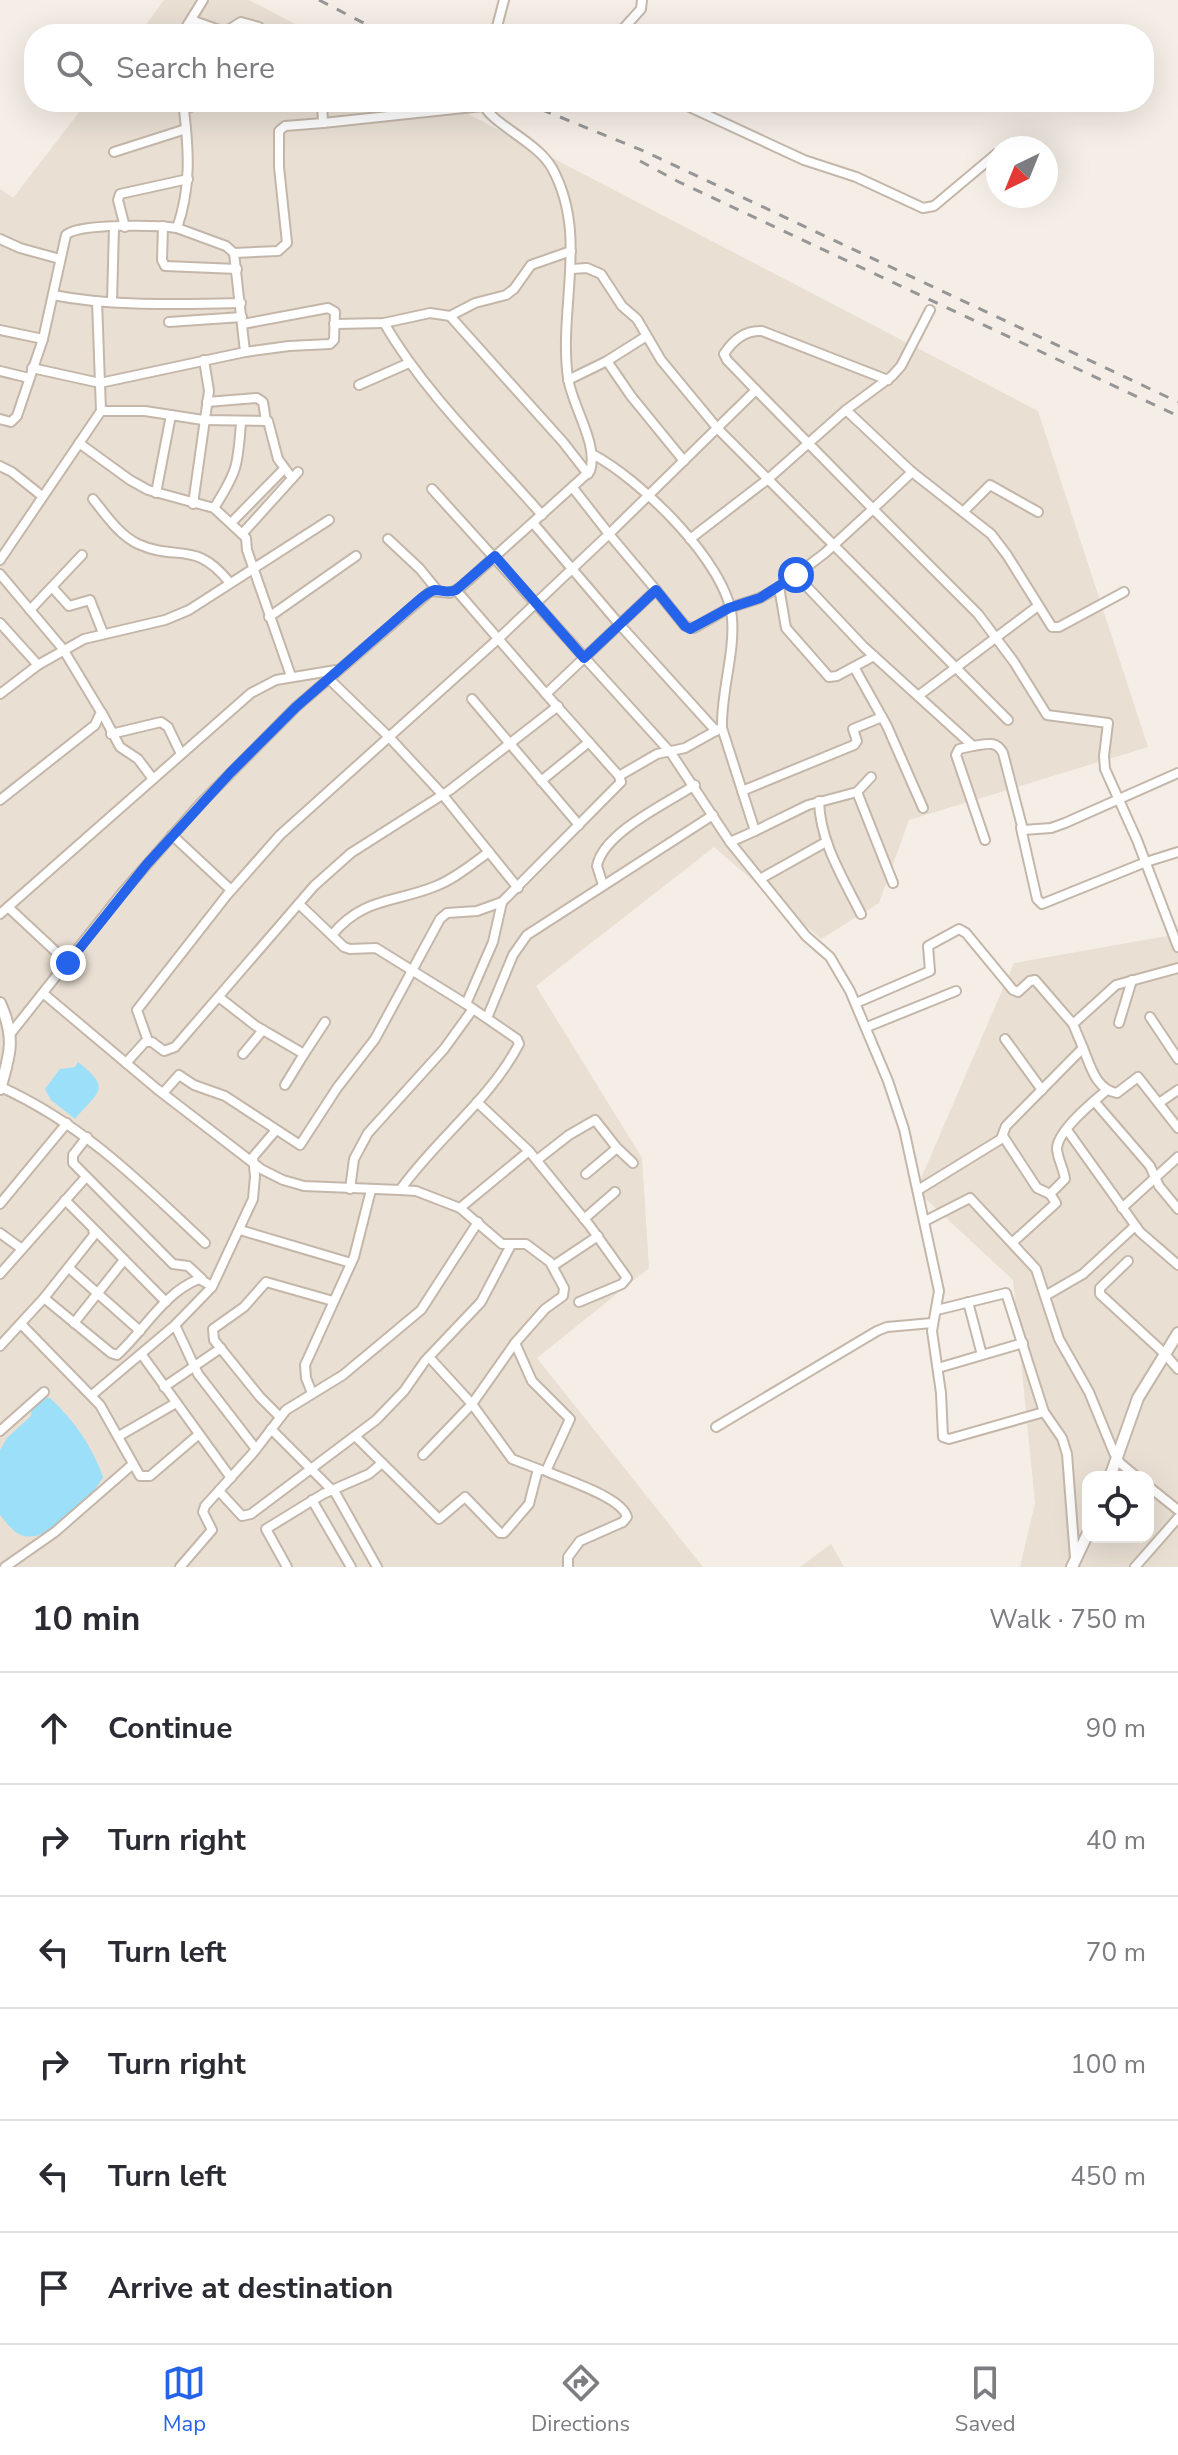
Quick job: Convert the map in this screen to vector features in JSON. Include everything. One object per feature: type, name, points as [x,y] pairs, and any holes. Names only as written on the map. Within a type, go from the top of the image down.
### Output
[{"type":"street","points":[[188,24],[203,0]]},
{"type":"street","points":[[498,24],[504,0]]},
{"type":"street","points":[[628,24],[641,9],[642,0]]},
{"type":"street","points":[[191,20],[202,24]]},
{"type":"street","points":[[177,228],[188,179],[183,112]]},
{"type":"street","points":[[322,112],[323,123]]},
{"type":"street","points":[[234,253],[284,248],[288,236],[281,192],[279,131],[285,126],[416,112]]},
{"type":"street","points":[[388,539],[437,590],[443,593],[456,590],[573,488],[588,474],[593,464],[568,380],[566,333],[572,269],[561,189],[551,167],[533,145],[488,112]]},
{"type":"street","points":[[701,112],[804,160],[856,177],[923,208],[934,206],[986,162]]},
{"type":"street","points":[[114,152],[186,129]]},
{"type":"street","points":[[125,227],[118,200],[120,194],[188,179]]},
{"type":"street","points":[[163,226],[162,260],[165,266],[237,269]]},
{"type":"street","points":[[0,419],[15,420],[43,339],[60,259],[70,230],[163,226],[226,246],[234,253],[237,269],[245,352]]},
{"type":"street","points":[[112,302],[114,227]]},
{"type":"street","points":[[0,239],[60,259]]},
{"type":"street","points":[[334,324],[384,323],[430,313],[450,316],[475,303],[506,295],[531,265],[571,251]]},
{"type":"street","points":[[572,269],[587,268],[601,274],[622,306],[637,319],[645,337],[718,429],[1008,720]]},
{"type":"street","points":[[53,295],[112,302],[241,303]]},
{"type":"street","points":[[0,560],[101,411],[97,301]]},
{"type":"street","points":[[0,371],[100,383],[245,352],[330,344],[334,340],[335,312],[328,308],[242,320],[169,322]]},
{"type":"street","points":[[690,539],[768,479],[846,410],[888,380],[908,354],[930,310]]},
{"type":"street","points":[[450,316],[588,474]]},
{"type":"street","points":[[384,323],[409,363],[542,515]]},
{"type":"street","points":[[0,330],[43,339]]},
{"type":"street","points":[[888,380],[762,331],[741,335],[724,354],[978,614],[996,636],[1047,715],[1108,723],[1104,762],[1178,947]]},
{"type":"street","points":[[568,380],[607,361],[645,337]]},
{"type":"street","points":[[193,504],[207,402],[208,378],[204,360]]},
{"type":"street","points":[[607,361],[684,461]]},
{"type":"street","points":[[359,385],[409,363]]},
{"type":"street","points":[[558,706],[442,794],[335,865],[171,1050],[164,1051],[148,1041],[137,1010],[231,890],[287,827],[498,639],[756,390]]},
{"type":"street","points":[[207,402],[257,398],[263,402],[275,449],[284,469],[295,475],[242,534]]},
{"type":"street","points":[[846,410],[912,472],[998,543],[1049,625],[1055,628],[1124,592]]},
{"type":"street","points":[[101,411],[145,411],[203,420],[266,421]]},
{"type":"street","points":[[156,493],[171,415]]},
{"type":"street","points":[[214,508],[235,473],[241,422]]},
{"type":"street","points":[[79,443],[130,480],[156,493],[214,508],[242,534],[291,676]]},
{"type":"street","points":[[592,454],[612,465],[648,495],[690,539],[710,569],[729,608],[732,630],[719,729]]},
{"type":"street","points":[[0,466],[42,496]]},
{"type":"street","points":[[231,523],[284,469]]},
{"type":"street","points":[[573,488],[690,629],[729,608],[760,598],[796,575],[912,472]]},
{"type":"street","points":[[963,512],[990,485],[1038,512]]},
{"type":"street","points":[[432,489],[670,752],[695,785],[730,842],[806,936],[830,957],[856,1003],[904,1129],[939,1291],[932,1323],[942,1434],[947,1440],[1044,1412]]},
{"type":"street","points":[[93,499],[129,539],[154,549],[176,551],[208,560],[230,583]]},
{"type":"street","points":[[0,694],[63,649],[103,633],[177,615],[210,598],[329,520]]},
{"type":"street","points":[[533,523],[620,625],[719,729],[755,831]]},
{"type":"street","points":[[30,610],[82,555]]},
{"type":"street","points":[[269,617],[356,556]]},
{"type":"street","points":[[0,574],[63,649],[120,747],[138,759],[153,779]]},
{"type":"street","points":[[796,575],[874,656],[973,746]]},
{"type":"street","points":[[52,587],[69,606],[90,600],[103,633]]},
{"type":"street","points":[[779,587],[786,628],[826,675],[832,678],[874,656]]},
{"type":"street","points":[[11,1033],[172,835],[258,744],[338,669],[412,606],[437,590]]},
{"type":"street","points":[[163,1093],[179,1075],[194,1085],[225,1096],[297,1145],[302,1143],[337,1088],[375,1039],[444,915],[477,911],[502,902],[620,784],[619,776],[456,590]]},
{"type":"street","points":[[546,694],[656,590]]},
{"type":"street","points":[[918,696],[1038,606]]},
{"type":"street","points":[[0,623],[38,665]]},
{"type":"street","points":[[854,667],[882,717],[923,808]]},
{"type":"street","points":[[0,914],[251,693],[276,680],[338,669]]},
{"type":"street","points":[[328,678],[442,794],[518,888]]},
{"type":"street","points":[[472,699],[579,825]]},
{"type":"street","points":[[0,800],[95,725],[101,712]]},
{"type":"street","points":[[742,791],[854,745],[857,741],[853,729],[882,717]]},
{"type":"street","points":[[111,734],[161,722],[168,727],[181,754]]},
{"type":"street","points":[[619,776],[657,754],[685,748],[719,729]]},
{"type":"street","points":[[541,781],[589,742]]},
{"type":"street","points":[[985,840],[956,755],[959,749],[991,743],[1000,749],[1037,899],[1042,904],[1178,852]]},
{"type":"street","points":[[1021,828],[1029,832],[1051,828],[1178,773]]},
{"type":"street","points":[[730,842],[819,801],[838,799],[857,792],[871,777]]},
{"type":"street","points":[[603,885],[597,866],[608,844],[695,785]]},
{"type":"street","points":[[857,792],[893,883]]},
{"type":"street","points":[[819,801],[826,842],[861,914]]},
{"type":"street","points":[[487,1018],[513,955],[527,935],[713,815]]},
{"type":"street","points":[[172,835],[231,890]]},
{"type":"street","points":[[760,879],[826,842]]},
{"type":"street","points":[[332,935],[343,922],[363,908],[446,881],[489,852]]},
{"type":"street","points":[[350,1189],[354,1159],[368,1133],[444,1049],[469,1007],[493,942],[502,902]]},
{"type":"street","points":[[299,904],[344,947],[376,948],[487,1018],[517,1039],[519,1044],[477,1102],[400,1190]]},
{"type":"street","points":[[8,907],[68,963]]},
{"type":"street","points":[[1168,918],[1178,915]]},
{"type":"street","points":[[856,1003],[930,971],[928,946],[959,929],[966,933],[1013,990],[1018,992],[1035,980],[1073,1024],[1096,1078],[1107,1090],[1117,1093],[1138,1077],[1178,1128]]},
{"type":"street","points":[[1073,1024],[1109,990],[1132,980],[1178,968]]},
{"type":"street","points":[[1119,1023],[1132,980]]},
{"type":"street","points":[[867,1027],[956,991]]},
{"type":"street","points":[[44,994],[252,1164],[283,1180],[304,1186],[416,1191],[460,1208],[498,1241],[511,1245],[526,1244],[553,1266],[565,1294],[545,1309],[515,1343],[472,1404],[423,1455]]},
{"type":"street","points":[[220,998],[263,1030],[304,1054]]},
{"type":"street","points":[[0,1003],[11,1033],[9,1057],[0,1088],[87,1137],[205,1243]]},
{"type":"street","points":[[1150,1017],[1178,1059]]},
{"type":"street","points":[[285,1085],[325,1022]]},
{"type":"street","points":[[243,1054],[263,1030]]},
{"type":"street","points":[[1005,1039],[1042,1090]]},
{"type":"street","points":[[126,1063],[148,1041]]},
{"type":"street","points":[[918,1190],[1003,1136],[1006,1126],[1083,1048]]},
{"type":"street","points":[[1050,1194],[1065,1179],[1057,1148],[1082,1111],[1107,1090]]},
{"type":"street","points":[[1159,1103],[1178,1090]]},
{"type":"street","points":[[1094,1101],[1150,1166],[1178,1209]]},
{"type":"street","points":[[477,1102],[537,1160],[598,1236],[627,1278],[622,1284],[579,1302]]},
{"type":"street","points":[[537,1160],[569,1135],[595,1120],[633,1163]]},
{"type":"street","points":[[0,1204],[67,1123]]},
{"type":"street","points":[[92,1395],[142,1355],[212,1286],[253,1199],[253,1157],[276,1130]]},
{"type":"street","points":[[1067,1130],[1135,1226],[1178,1265]]},
{"type":"street","points":[[1003,1136],[1037,1188],[1050,1194],[1056,1203],[1013,1242]]},
{"type":"street","points":[[87,1137],[72,1157],[73,1163],[173,1264],[188,1266],[212,1286]]},
{"type":"street","points":[[586,1174],[617,1148]]},
{"type":"street","points":[[460,1208],[529,1151]]},
{"type":"street","points":[[1122,1208],[1178,1157]]},
{"type":"street","points":[[0,1274],[86,1177]]},
{"type":"street","points":[[312,1393],[305,1365],[351,1263],[371,1190]]},
{"type":"street","points":[[584,1219],[615,1192]]},
{"type":"street","points":[[925,1221],[970,1198],[1036,1269],[1059,1339],[1089,1392],[1116,1457],[1131,1471]]},
{"type":"street","points":[[65,1200],[166,1302]]},
{"type":"street","points":[[184,1565],[212,1530],[203,1509],[280,1417],[295,1402],[343,1375],[421,1310],[478,1222]]},
{"type":"street","points":[[1045,1296],[1083,1274],[1135,1226]]},
{"type":"street","points":[[0,1346],[69,1268],[93,1238],[94,1230]]},
{"type":"street","points":[[240,1230],[351,1263]]},
{"type":"street","points":[[0,1233],[22,1249]]},
{"type":"street","points":[[553,1266],[598,1236]]},
{"type":"street","points":[[219,1491],[238,1513],[246,1516],[356,1437],[404,1391],[429,1357],[481,1302],[511,1245]]},
{"type":"street","points":[[74,1323],[124,1260]]},
{"type":"street","points":[[1128,1261],[1099,1291],[1178,1369]]},
{"type":"street","points":[[69,1268],[140,1331]]},
{"type":"street","points":[[44,1298],[114,1355],[121,1352],[166,1302],[190,1283],[202,1279]]},
{"type":"street","points":[[280,1417],[214,1340],[213,1329],[244,1307],[266,1282],[333,1301]]},
{"type":"street","points":[[937,1310],[1006,1293],[1044,1412],[1062,1438],[1067,1454],[1074,1564]]},
{"type":"street","points":[[968,1302],[982,1355]]},
{"type":"street","points":[[716,1427],[877,1331],[887,1327],[932,1323]]},
{"type":"street","points":[[21,1324],[92,1395],[140,1476],[147,1478],[198,1435]]},
{"type":"street","points":[[175,1325],[195,1367],[256,1449]]},
{"type":"street","points":[[1112,1471],[1138,1398],[1178,1333]]},
{"type":"street","points":[[356,1437],[439,1519],[465,1497],[500,1533],[504,1533],[529,1504],[542,1470],[570,1419],[532,1381],[515,1343]]},
{"type":"street","points":[[938,1368],[1023,1343]]},
{"type":"street","points":[[164,1387],[221,1348]]},
{"type":"street","points":[[142,1355],[231,1478]]},
{"type":"street","points":[[429,1357],[472,1404],[512,1459],[610,1499],[627,1513],[623,1522],[580,1541],[568,1557],[568,1567]]},
{"type":"street","points":[[0,1431],[44,1392]]},
{"type":"street","points":[[119,1436],[176,1403]]},
{"type":"street","points":[[271,1429],[332,1489],[377,1567]]},
{"type":"street","points":[[287,1567],[266,1529],[332,1489],[369,1474],[382,1463]]},
{"type":"street","points":[[5,1567],[55,1532],[133,1464]]},
{"type":"street","points":[[1154,1491],[1178,1510]]},
{"type":"street","points":[[312,1500],[351,1567]]},
{"type":"street","points":[[1135,1567],[1178,1518]]},
{"type":"street","points":[[1074,1564],[1083,1543]]},
{"type":"shaded area","points":[[164,0],[249,0],[295,24],[146,24]]},
{"type":"shaded area","points":[[79,112],[464,112],[1038,411],[1148,747],[909,820],[879,903],[821,939],[714,847],[536,986],[642,1158],[649,1268],[537,1358],[703,1567],[0,1567],[0,189],[13,198]]},
{"type":"shaded area","points":[[1178,934],[1178,1567],[1020,1567],[1035,1503],[1013,1280],[916,1190],[1014,963]]},
{"type":"shaded area","points":[[831,1544],[844,1567],[800,1567]]},
{"type":"water","points":[[78,1062],[95,1078],[98,1090],[75,1119],[51,1100],[45,1089],[60,1069],[75,1067]]},
{"type":"water","points":[[41,1398],[50,1398],[67,1415],[88,1444],[103,1477],[80,1507],[58,1526],[35,1536],[24,1536],[13,1530],[0,1515],[0,1450],[7,1438],[31,1416],[32,1409]]},
{"type":"railway","points":[[319,0],[366,24]]},
{"type":"railway","points":[[548,112],[644,151],[1178,402]]},
{"type":"railway","points":[[640,161],[1178,416]]},
{"type":"route","points":[[68,963],[172,835],[296,707],[431,591],[450,593],[456,590],[495,556],[584,658],[656,590],[690,629],[729,608],[760,598],[796,575]]}]
